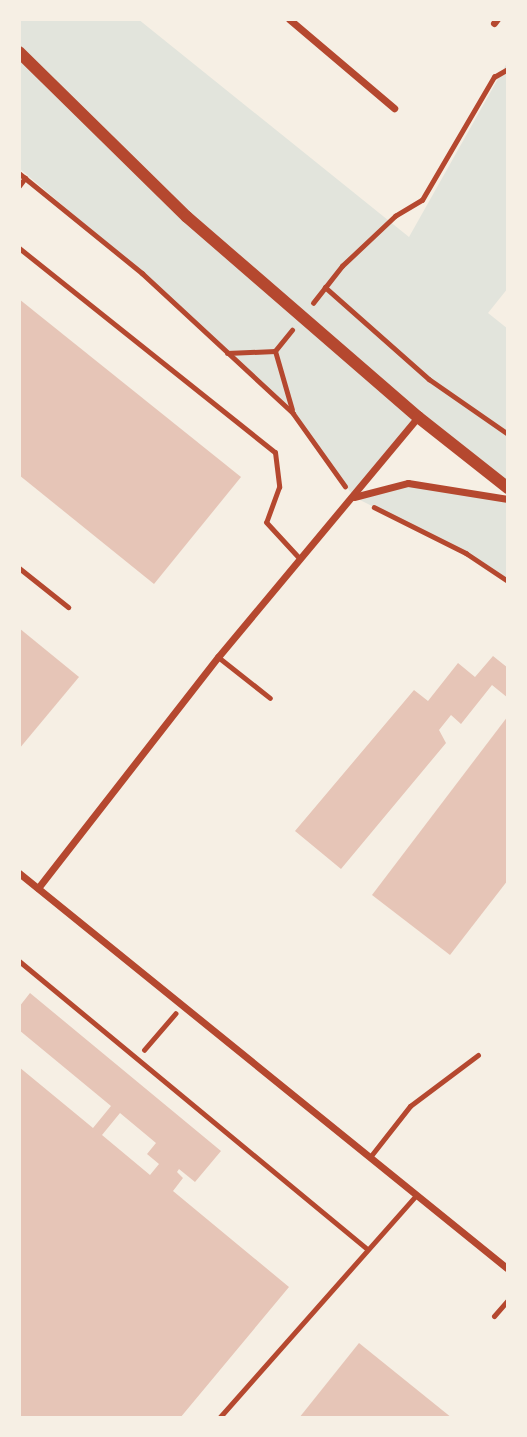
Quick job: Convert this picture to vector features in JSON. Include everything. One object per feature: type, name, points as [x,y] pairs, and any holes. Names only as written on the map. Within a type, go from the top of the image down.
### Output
[{"type":"street","points":[[289,19],[394,108]]},
{"type":"street","points":[[19,52],[187,218],[418,417],[508,488]]},
{"type":"street","points":[[38,888],[218,657],[418,417]]},
{"type":"street","points":[[354,497],[408,482],[508,499]]},
{"type":"street","points":[[19,873],[180,1008],[508,1269]]},
{"type":"lane","points":[[19,248],[275,452],[279,487],[266,523],[300,559]]},
{"type":"lane","points":[[19,568],[68,607]]},
{"type":"lane","points":[[218,657],[270,698]]},
{"type":"lane","points":[[19,961],[139,1057],[367,1249]]},
{"type":"lane","points":[[370,1157],[410,1106],[478,1055]]},
{"type":"lane","points":[[219,1418],[416,1195]]},
{"type":"lane","points":[[494,1317],[508,1300]]},
{"type":"path","points":[[309,308],[325,287],[395,216],[422,200],[494,77],[508,69]]},
{"type":"path","points":[[19,173],[142,273],[293,413],[354,497],[466,553],[508,580]]},
{"type":"path","points":[[19,186],[25,178]]},
{"type":"path","points":[[325,287],[429,379],[508,434]]},
{"type":"path","points":[[226,353],[275,351],[296,325]]},
{"type":"path","points":[[275,351],[293,413]]},
{"type":"path","points":[[139,1057],[180,1008]]},
{"type":"shaded area","points":[[19,19],[138,19],[409,237],[508,61],[508,288],[488,313],[508,329],[508,488],[418,417],[355,496],[408,483],[508,499],[508,581],[466,553],[354,497],[293,413],[142,273],[19,168]]},
{"type":"building","points":[[19,299],[241,477],[154,584],[19,475]]},
{"type":"building","points":[[19,628],[79,677],[19,749]]},
{"type":"building","points":[[493,656],[508,668],[508,698],[492,685],[461,724],[451,715],[439,730],[446,743],[341,869],[295,831],[414,690],[428,701],[458,663],[475,677]]},
{"type":"building","points":[[508,716],[508,880],[450,955],[372,895]]},
{"type":"building","points":[[30,993],[221,1151],[195,1182],[179,1169],[177,1172],[183,1178],[173,1191],[289,1287],[180,1418],[19,1418],[19,1067],[93,1128],[111,1106],[19,1030],[19,1007]],"holes":[[[120,1113],[156,1143],[147,1154],[159,1164],[150,1175],[102,1135]]]},
{"type":"building","points":[[359,1343],[452,1418],[299,1418]]}]
